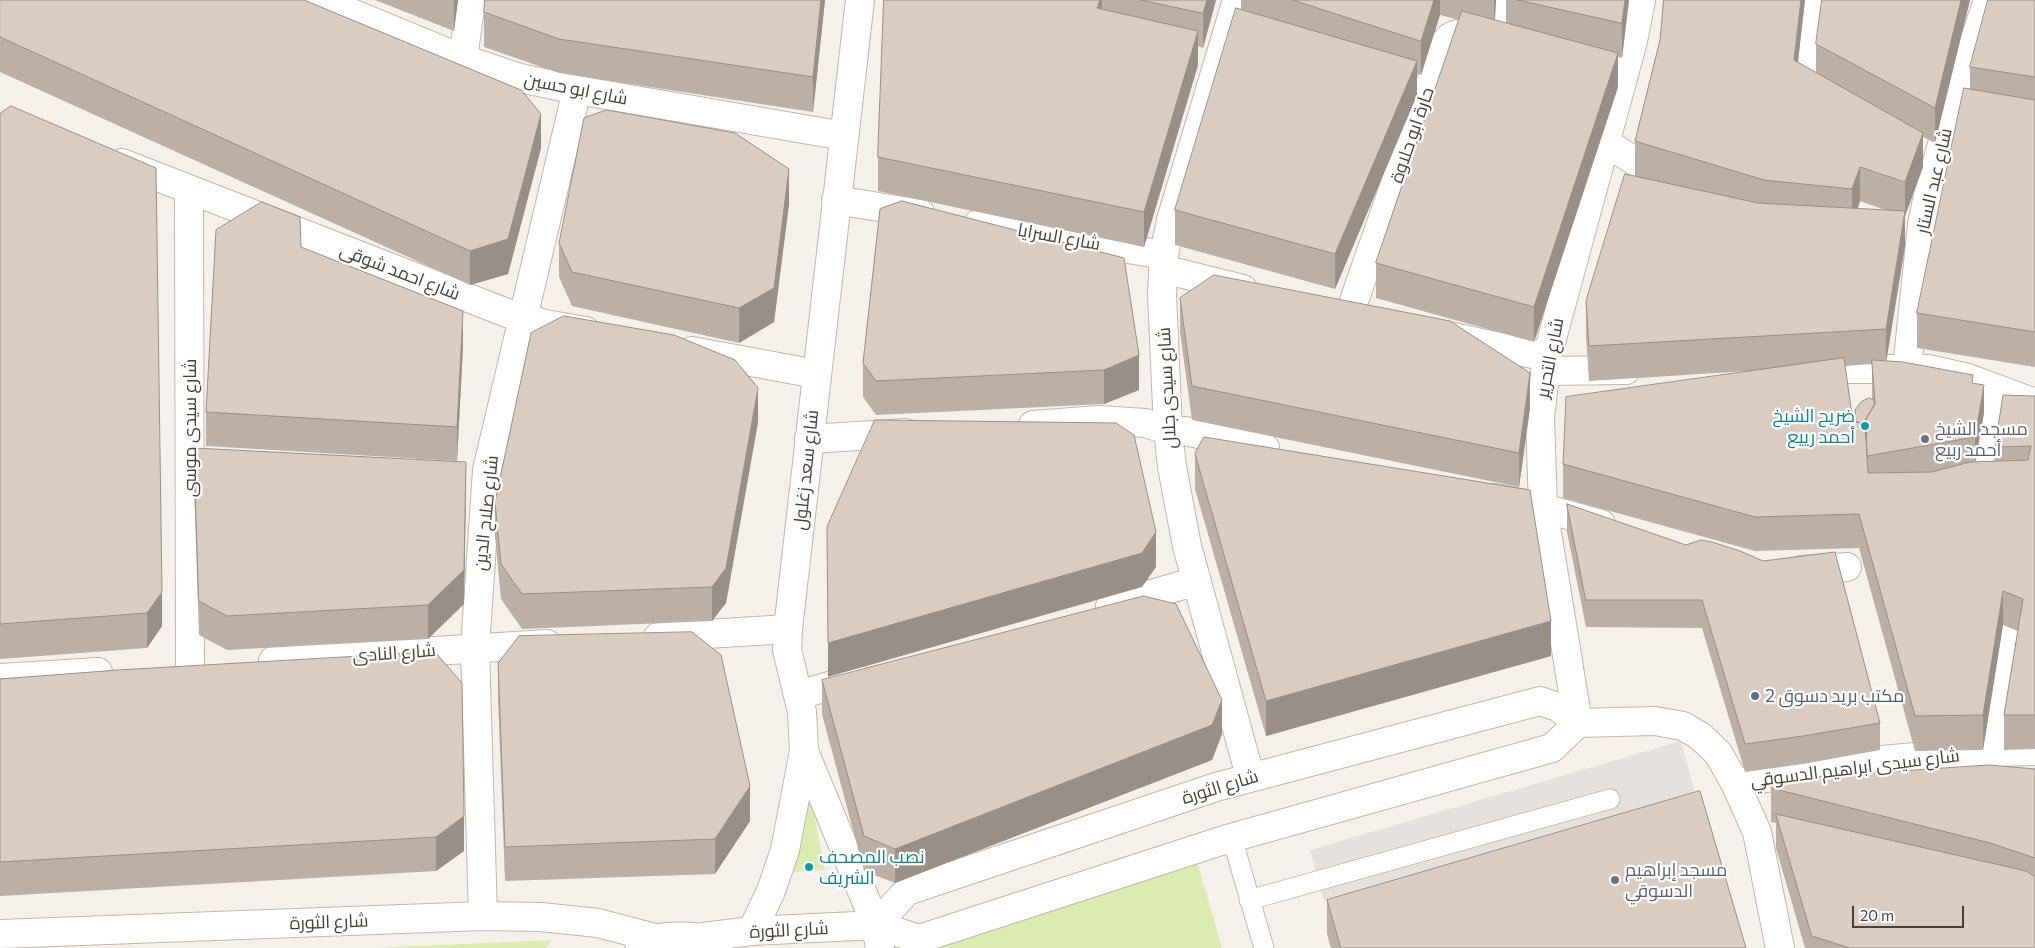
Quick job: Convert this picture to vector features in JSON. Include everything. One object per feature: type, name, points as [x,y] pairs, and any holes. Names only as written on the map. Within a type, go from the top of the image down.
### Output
[{"type":"street","points":[[463,59],[471,0]]},
{"type":"street","name":"شارع سعد زغلول","points":[[860,0],[816,374],[788,629],[788,650],[802,712],[804,751],[878,937]]},
{"type":"street","name":"شارع سيدى جلال","points":[[1237,0],[1171,220],[1163,262],[1162,294],[1168,430],[1179,507],[1250,776]]},
{"type":"street","name":"حارة ابو حلاوة","points":[[1349,316],[1444,44],[1448,39],[1460,33],[1484,38],[1496,35],[1502,25],[1505,0]]},
{"type":"street","name":"شارع التحرير","points":[[1578,723],[1543,508],[1540,418],[1546,364],[1632,41],[1641,0]]},
{"type":"street","points":[[1818,0],[1809,88],[1813,96],[1820,102],[1845,116]]},
{"type":"street","name":"شارع عبد الستار","points":[[1907,368],[1922,225],[1953,105],[1988,0]]},
{"type":"street","name":"شارع ابو حسين","points":[[336,3],[463,59],[520,78],[578,90],[844,136]]},
{"type":"street","points":[[1230,28],[1257,36]]},
{"type":"street","points":[[1193,54],[1220,58]]},
{"type":"street","name":"شارع صلاح الدين","points":[[483,916],[475,648],[477,470],[523,318],[578,90]]},
{"type":"street","points":[[1953,105],[1980,110]]},
{"type":"street","points":[[1605,142],[1688,195]]},
{"type":"street","name":"شارع احمد شوقى","points":[[98,154],[523,318],[606,334]]},
{"type":"street","name":"شارع سيدى موسى","points":[[162,668],[200,666],[200,469],[189,190]]},
{"type":"street","name":"شارع السرايا","points":[[836,200],[947,218],[1163,262],[1265,294]]},
{"type":"street","points":[[1894,220],[1922,225]]},
{"type":"street","points":[[1321,308],[1377,321]]},
{"type":"street","points":[[1424,331],[1546,364],[1653,370]]},
{"type":"street","points":[[664,345],[816,374]]},
{"type":"street","points":[[1780,369],[1907,368],[1948,372],[2035,403]]},
{"type":"street","points":[[1925,490],[1962,482],[1971,477],[1978,468],[1995,388]]},
{"type":"street","points":[[1012,426],[1107,421],[1145,423],[1168,430],[1185,431],[1291,454]]},
{"type":"street","points":[[809,439],[935,431]]},
{"type":"street","points":[[1475,494],[1543,508],[1628,531]]},
{"type":"street","points":[[1776,569],[1797,571],[1847,566]]},
{"type":"street","points":[[1083,613],[1197,581]]},
{"type":"street","points":[[631,639],[788,629]]},
{"type":"street","points":[[1993,753],[2012,636]]},
{"type":"street","name":"شارع النادى","points":[[249,663],[573,642]]},
{"type":"street","points":[[0,678],[124,670]]},
{"type":"street","points":[[799,695],[884,671]]},
{"type":"street","name":"شارع الثورة","points":[[746,940],[919,938],[1232,838],[1552,748],[1578,723],[1558,707],[1540,701],[1250,776],[907,891],[878,937]]},
{"type":"street","points":[[1578,723],[1655,721],[1683,726],[1700,736],[1718,753],[1735,783],[1757,832],[1780,948]]},
{"type":"street","points":[[620,948],[655,938],[679,936],[703,937],[731,944],[746,940],[771,892],[785,850],[804,751]]},
{"type":"street","name":"شارع سيدى ابراهيم الدسوقي","points":[[1735,783],[1882,760],[1960,753],[2035,751]]},
{"type":"street","points":[[1757,832],[1786,838]]},
{"type":"street","name":"شارع الثورة","points":[[0,934],[483,916],[541,917],[598,923],[655,938]]},
{"type":"lane","points":[[1250,900],[1610,799]]},
{"type":"lane","points":[[1232,838],[1264,948]]},
{"type":"green space","points":[[807,778],[825,870],[792,872]]},
{"type":"green space","points":[[1194,851],[1222,948],[896,948],[892,936]]},
{"type":"green space","points":[[552,940],[546,948],[373,948]]},
{"type":"shaded area","points":[[1681,741],[1696,797],[1324,900],[1310,850]]},
{"type":"building","points":[[0,0],[304,0],[521,90],[541,114],[508,239],[470,251],[0,37]]},
{"type":"building","points":[[485,0],[821,0],[813,77],[559,39],[484,12]]},
{"type":"building","points":[[884,0],[1100,0],[1097,8],[1198,31],[1144,212],[878,157]]},
{"type":"building","points":[[1141,0],[1207,0],[1203,13]]},
{"type":"building","points":[[1293,0],[1434,0],[1421,41]]},
{"type":"building","points":[[1518,0],[1625,0],[1622,23]]},
{"type":"building","points":[[1664,0],[1801,0],[1794,60],[1923,133],[1905,182],[1860,167],[1852,189],[1764,180],[1635,141],[1660,40]]},
{"type":"building","points":[[1822,0],[1961,0],[1935,108],[1816,44]]},
{"type":"building","points":[[1988,0],[2035,0],[2035,77],[1970,67]]},
{"type":"building","points":[[1236,8],[1417,61],[1335,254],[1175,210]]},
{"type":"building","points":[[1462,11],[1618,53],[1534,307],[1376,263]]},
{"type":"building","points":[[1964,88],[2035,100],[2035,332],[1917,313]]},
{"type":"building","points":[[11,106],[156,168],[162,592],[147,613],[0,624],[0,114]]},
{"type":"building","points":[[607,110],[735,133],[789,169],[774,288],[739,308],[572,272],[559,243],[584,118]]},
{"type":"building","points":[[1625,174],[1758,203],[1905,211],[1886,329],[1589,346],[1586,301]]},
{"type":"building","points":[[902,201],[1124,258],[1139,355],[1104,370],[876,381],[863,363],[880,209]]},
{"type":"building","points":[[262,202],[300,217],[301,247],[463,311],[457,427],[206,412],[216,230]]},
{"type":"building","points":[[1214,275],[1450,321],[1530,373],[1519,453],[1192,386],[1180,298]]},
{"type":"building","points":[[564,316],[674,335],[735,360],[758,388],[726,568],[712,587],[522,594],[501,564],[495,502],[531,333]]},
{"type":"building","points":[[1844,358],[1853,422],[1865,423],[1868,473],[1932,472],[1970,462],[2028,460],[2031,446],[1995,447],[2003,395],[2035,396],[2035,715],[2004,715],[2023,599],[2003,591],[1983,715],[1915,716],[1859,514],[1755,517],[1563,464],[1566,397]]},
{"type":"building","name":"مسجد الشيخ أحمد ربيع","points":[[1872,360],[1903,362],[1973,375],[1972,383],[1984,385],[1975,437],[1867,456],[1866,419],[1875,404]]},
{"type":"building","points":[[1869,398],[1874,400],[1874,405],[1866,419],[1866,437],[1865,423],[1856,422],[1855,410],[1861,402]]},
{"type":"building","points":[[875,420],[1116,423],[1134,435],[1156,532],[1142,553],[828,643],[827,527]]},
{"type":"building","points":[[1204,437],[1530,490],[1551,621],[1266,701],[1195,454]]},
{"type":"building","points":[[194,448],[466,462],[464,570],[428,605],[227,616],[199,601]]},
{"type":"building","points":[[1567,504],[1686,545],[1701,540],[1712,542],[1763,561],[1835,552],[1880,723],[1745,744],[1702,600],[1586,600]]},
{"type":"building","points":[[1144,596],[1176,604],[1222,700],[1212,725],[895,849],[864,836],[822,680]]},
{"type":"building","points":[[692,632],[721,655],[750,786],[715,839],[505,847],[498,663],[519,636]]},
{"type":"building","points":[[435,652],[462,683],[464,816],[436,837],[0,862],[0,679],[118,670]]},
{"type":"building","points":[[1989,765],[2035,769],[2035,858],[1990,843],[1771,788],[1773,780]]},
{"type":"building","name":"مسجد إبراهيم الدسوقي","points":[[1700,791],[1746,948],[1341,948],[1327,900]]},
{"type":"building","points":[[1776,814],[2026,871],[2035,877],[2035,948],[1850,948],[1812,936]]},
{"type":"place","name":"ضريح الشيخ أحمد رييع","points":[[1865,426]]},
{"type":"place","name":"مسجد الشيخ أحمد ربيع","points":[[1925,439]]},
{"type":"place","name":"مكتب بريد دسوق 2","points":[[1755,696]]},
{"type":"place","name":"نصب المصحف الشريف","points":[[809,867]]},
{"type":"place","name":"مسجد إبراهيم الدسوقي","points":[[1615,880]]}]
